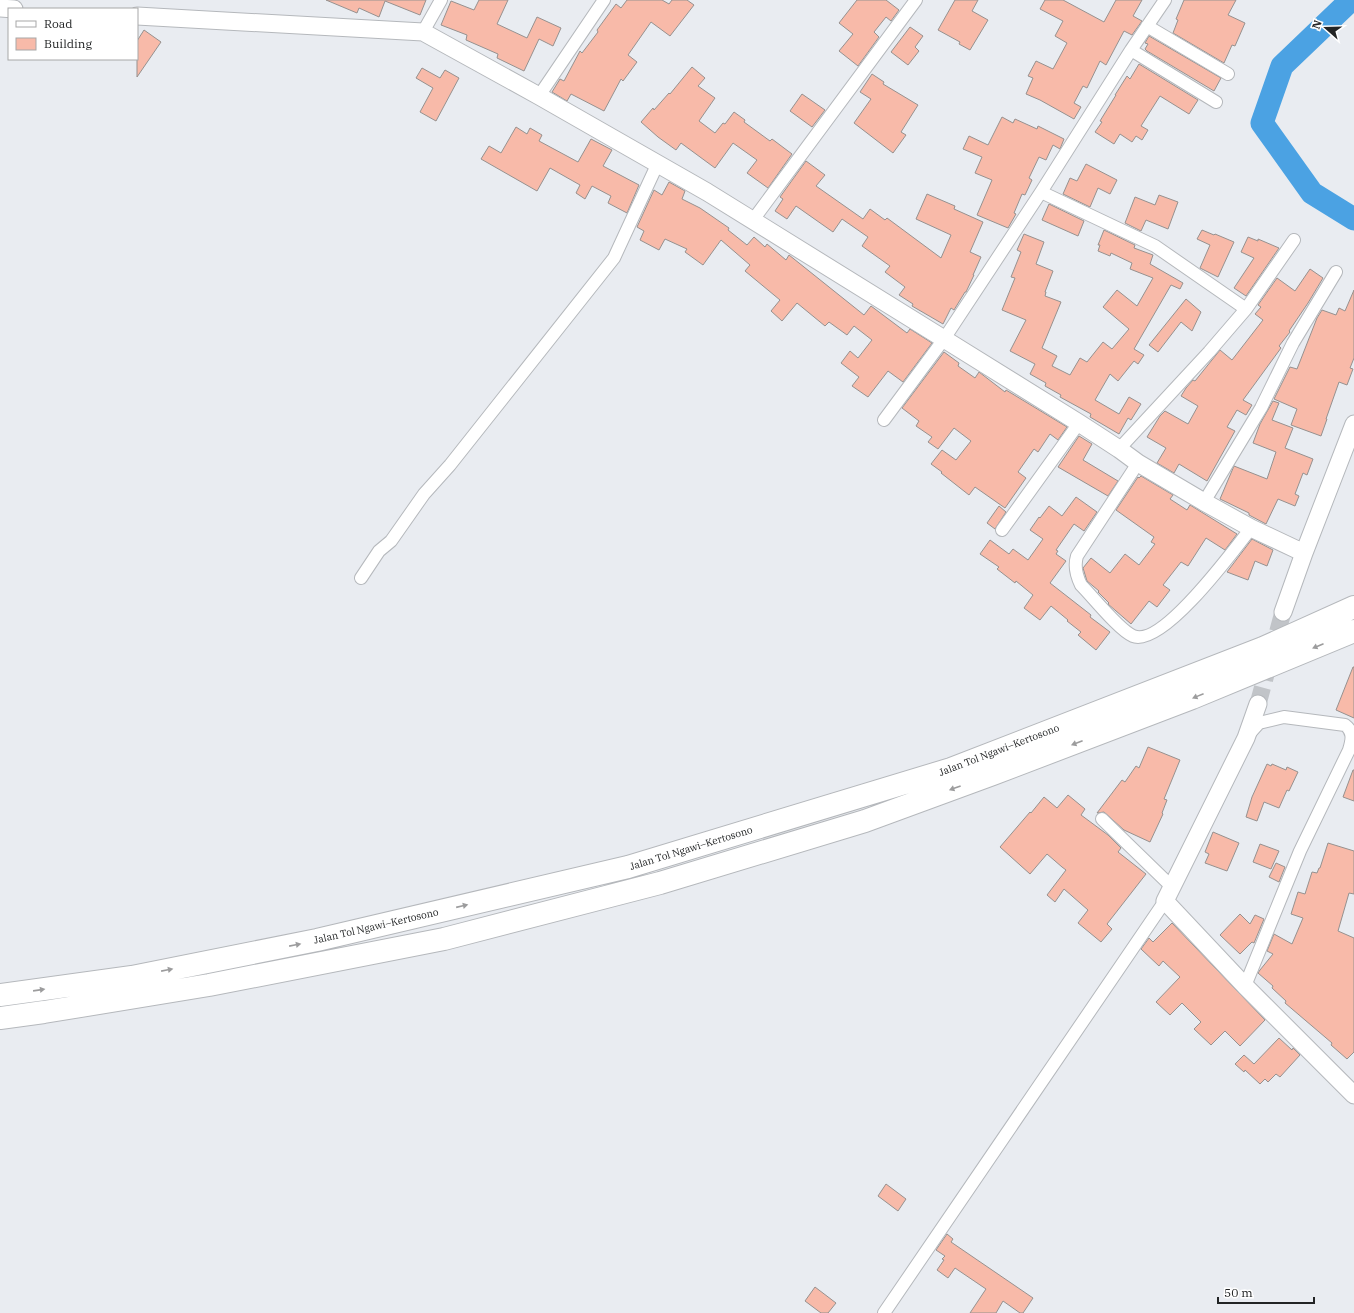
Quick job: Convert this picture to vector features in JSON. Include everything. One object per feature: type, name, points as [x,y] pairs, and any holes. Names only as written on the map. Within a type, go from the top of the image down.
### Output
[{"type":"highway","name":"Jalan Tol Ngawi–Kertosono","points":[[0,995],[132,977],[309,942],[628,867],[951,769],[1263,648],[1354,607]]},
{"type":"highway","name":"Jalan Tol Ngawi–Kertosono","points":[[0,1018],[201,986],[444,939],[660,883],[873,818],[1192,698],[1354,631]]},
{"type":"street","points":[[423,32],[441,0]]},
{"type":"street","points":[[539,96],[604,0]]},
{"type":"street","points":[[753,220],[916,0]]},
{"type":"street","points":[[884,420],[944,339],[1041,192],[1147,26],[1159,2]]},
{"type":"street","points":[[138,16],[423,32],[539,96],[753,220],[1079,423],[1138,463],[1251,528],[1304,553]]},
{"type":"street","points":[[1147,26],[1228,74]]},
{"type":"street","points":[[1131,50],[1216,102]]},
{"type":"street","points":[[361,578],[379,551],[391,541],[424,494],[450,465],[614,258],[657,165]]},
{"type":"street","points":[[1041,192],[1155,246],[1246,309]]},
{"type":"street","points":[[1119,449],[1209,352],[1246,309],[1294,240]]},
{"type":"street","points":[[1204,502],[1261,408],[1293,343],[1336,272]]},
{"type":"street","points":[[1002,530],[1079,423]]},
{"type":"street","points":[[1283,612],[1354,424]]},
{"type":"street","points":[[1138,463],[1077,556],[1075,563],[1081,585],[1124,631],[1134,637],[1142,638],[1153,633],[1190,603],[1251,528]]},
{"type":"street","points":[[884,1313],[1168,893],[1246,738],[1258,704]]},
{"type":"street","points":[[1245,986],[1300,851],[1349,750],[1354,734],[1352,730],[1345,725],[1284,717],[1259,722],[1246,738]]},
{"type":"street","points":[[1102,820],[1168,893],[1245,986],[1354,1095]]},
{"type":"building","points":[[326,0],[426,0],[420,15],[385,1],[379,17],[359,8],[357,13]]},
{"type":"building","points":[[479,0],[508,0],[497,24],[527,38],[537,17],[561,28],[553,46],[539,39],[524,71],[497,58],[498,54],[466,40],[467,35],[441,25],[451,1],[474,10]]},
{"type":"building","points":[[627,0],[662,0],[669,4],[672,0],[687,0],[694,5],[670,36],[651,22],[628,55],[637,62],[623,81],[621,79],[604,111],[571,94],[567,101],[552,92],[560,79],[564,81],[580,51],[582,53],[616,4],[621,8]]},
{"type":"building","points":[[857,0],[886,0],[899,10],[891,21],[886,17],[874,32],[879,37],[858,66],[839,51],[853,34],[839,23]]},
{"type":"building","points":[[955,0],[978,0],[972,11],[988,20],[970,50],[959,44],[960,42],[938,30]]},
{"type":"building","points":[[1045,0],[1063,0],[1104,22],[1116,0],[1142,0],[1133,16],[1142,21],[1132,35],[1124,31],[1106,65],[1100,61],[1087,88],[1083,86],[1074,103],[1081,107],[1074,119],[1026,94],[1033,78],[1028,76],[1036,61],[1053,69],[1067,43],[1055,36],[1063,21],[1040,9]]},
{"type":"building","points":[[1184,0],[1236,0],[1228,15],[1245,23],[1235,46],[1232,45],[1224,63],[1173,33],[1178,20],[1176,19]]},
{"type":"building","points":[[910,27],[923,36],[915,47],[919,51],[908,65],[891,52]]},
{"type":"building","points":[[144,30],[161,42],[137,77],[138,60],[138,39]]},
{"type":"building","points":[[1149,36],[1221,78],[1214,91],[1147,51],[1145,49],[1148,44],[1145,43]]},
{"type":"building","points":[[1139,64],[1198,100],[1189,114],[1160,96],[1141,126],[1148,130],[1142,140],[1136,136],[1132,142],[1120,134],[1114,144],[1095,132],[1127,76],[1130,79]]},
{"type":"building","points":[[692,67],[705,78],[698,86],[715,98],[699,121],[715,133],[723,123],[725,124],[734,112],[745,120],[744,122],[770,141],[772,139],[792,154],[768,188],[747,173],[757,160],[733,143],[715,168],[681,143],[676,150],[641,122],[653,108],[654,110],[669,93],[670,94]]},
{"type":"building","points":[[422,68],[440,78],[445,70],[459,78],[436,121],[420,112],[433,88],[416,78]]},
{"type":"building","points":[[872,74],[884,82],[883,84],[918,105],[901,132],[906,135],[893,153],[854,123],[871,99],[860,92]]},
{"type":"building","points":[[802,94],[825,110],[812,127],[790,111]]},
{"type":"building","points":[[1002,117],[1013,123],[1015,119],[1037,129],[1038,126],[1064,139],[1060,149],[1053,145],[1046,160],[1039,157],[1029,178],[1032,180],[1025,195],[1022,194],[1014,213],[1016,214],[1008,228],[977,215],[992,180],[975,173],[982,157],[963,149],[969,136],[988,145]]},
{"type":"building","points":[[516,127],[527,134],[530,128],[542,135],[539,141],[578,162],[591,139],[612,150],[603,166],[639,185],[627,213],[608,203],[611,196],[592,186],[585,199],[576,193],[580,185],[550,168],[537,191],[481,159],[489,146],[501,153]]},
{"type":"building","points":[[806,161],[825,175],[816,186],[863,219],[870,209],[885,220],[887,218],[941,258],[951,235],[916,219],[927,194],[955,206],[954,209],[983,222],[970,252],[981,257],[974,275],[966,292],[954,310],[951,308],[943,324],[912,306],[913,304],[899,295],[905,287],[885,272],[890,266],[862,246],[868,237],[842,219],[833,232],[796,206],[787,219],[775,211],[783,199],[780,197]]},
{"type":"building","points":[[1086,164],[1117,180],[1110,194],[1098,188],[1090,207],[1063,194],[1070,178],[1077,181]]},
{"type":"building","points":[[669,182],[685,191],[682,199],[700,208],[729,228],[728,230],[747,245],[754,237],[765,247],[767,244],[786,260],[789,255],[864,315],[871,306],[907,333],[910,329],[932,343],[903,382],[888,371],[868,397],[852,386],[859,377],[841,363],[850,351],[858,358],[872,340],[854,326],[847,335],[829,322],[825,326],[797,303],[782,321],[771,311],[780,300],[745,271],[750,265],[721,240],[703,265],[685,252],[687,249],[665,239],[659,250],[640,240],[644,231],[637,227],[654,190],[662,195]]},
{"type":"building","points":[[1159,195],[1178,202],[1168,229],[1146,220],[1141,231],[1125,223],[1135,197],[1155,205]]},
{"type":"building","points":[[1049,204],[1084,221],[1078,236],[1042,220]]},
{"type":"building","points":[[1104,230],[1135,245],[1134,248],[1153,255],[1150,264],[1183,283],[1180,289],[1171,285],[1134,349],[1144,355],[1138,364],[1134,361],[1118,381],[1110,374],[1095,400],[1119,414],[1129,397],[1141,404],[1131,420],[1128,418],[1119,434],[1090,417],[1091,414],[1060,397],[1061,395],[1045,386],[1046,383],[1030,374],[1035,364],[1010,351],[1026,320],[1002,310],[1015,278],[1011,277],[1021,252],[1017,250],[1024,234],[1044,242],[1036,264],[1053,271],[1045,292],[1045,296],[1061,302],[1042,348],[1057,356],[1052,366],[1070,375],[1080,358],[1087,362],[1103,342],[1112,349],[1129,329],[1103,307],[1117,290],[1137,306],[1153,278],[1130,269],[1132,263],[1111,253],[1110,256],[1098,251],[1100,245],[1098,245]]},
{"type":"building","points":[[1202,230],[1234,242],[1218,277],[1200,268],[1210,245],[1197,239]]},
{"type":"building","points":[[1248,237],[1258,241],[1258,239],[1279,248],[1246,296],[1234,288],[1254,258],[1241,252]]},
{"type":"building","points":[[1310,269],[1323,278],[1289,331],[1290,332],[1279,346],[1281,348],[1243,400],[1252,405],[1246,415],[1237,410],[1227,427],[1235,431],[1207,481],[1179,464],[1174,473],[1157,463],[1166,448],[1147,437],[1160,416],[1165,411],[1188,424],[1198,406],[1181,396],[1186,388],[1193,380],[1195,381],[1220,350],[1232,360],[1263,320],[1255,314],[1261,307],[1258,305],[1277,278],[1295,291]]},
{"type":"building","points":[[1354,290],[1354,358],[1350,368],[1353,369],[1347,385],[1339,382],[1321,436],[1291,425],[1297,409],[1274,399],[1290,367],[1297,369],[1317,318],[1322,310],[1336,315],[1339,308],[1345,311]]},
{"type":"building","points":[[1186,299],[1201,312],[1192,331],[1181,322],[1158,352],[1149,345]]},
{"type":"building","points":[[944,352],[959,363],[958,366],[975,378],[979,372],[1005,392],[1006,390],[1067,427],[1058,440],[1050,434],[1038,452],[1034,449],[1018,472],[1026,478],[1005,508],[975,487],[969,495],[931,464],[942,450],[956,460],[971,441],[954,428],[938,449],[928,442],[932,437],[916,426],[919,421],[902,408]]},
{"type":"building","points":[[1273,401],[1279,403],[1272,420],[1293,428],[1285,448],[1313,459],[1307,475],[1303,473],[1295,494],[1299,496],[1295,506],[1278,499],[1266,524],[1249,515],[1249,513],[1220,499],[1234,466],[1267,479],[1276,452],[1253,443],[1260,424]]},
{"type":"building","points":[[1079,436],[1092,444],[1083,460],[1118,481],[1108,496],[1058,467]]},
{"type":"building","points":[[1141,476],[1173,495],[1170,499],[1187,510],[1190,505],[1237,534],[1225,550],[1206,538],[1188,566],[1181,562],[1163,585],[1170,590],[1157,607],[1149,601],[1131,624],[1108,604],[1109,603],[1098,592],[1099,591],[1087,581],[1083,568],[1091,558],[1110,573],[1125,554],[1139,565],[1155,544],[1151,542],[1154,537],[1116,510],[1138,477],[1139,478]]},
{"type":"building","points":[[1076,497],[1097,512],[1084,531],[1074,524],[1056,550],[1058,551],[1056,554],[1066,561],[1050,583],[1110,632],[1096,650],[1078,635],[1081,632],[1051,606],[1040,620],[1024,608],[1033,595],[1016,581],[1015,583],[997,569],[999,567],[980,554],[990,540],[1009,554],[1013,549],[1028,560],[1043,539],[1030,530],[1039,517],[1040,518],[1049,506],[1062,516]]},
{"type":"building","points":[[999,506],[1006,512],[995,529],[987,523]]},
{"type":"building","points":[[1252,539],[1273,550],[1267,566],[1255,561],[1248,580],[1227,572]]},
{"type":"building","points":[[1354,667],[1354,718],[1336,710]]},
{"type":"building","points":[[1148,747],[1180,760],[1164,799],[1167,800],[1162,813],[1163,814],[1150,842],[1124,830],[1104,812],[1097,813],[1122,780],[1125,782],[1136,766],[1139,768]]},
{"type":"building","points":[[1267,764],[1271,766],[1272,764],[1286,770],[1287,767],[1298,772],[1289,791],[1287,790],[1279,808],[1264,802],[1257,821],[1246,817],[1252,797]]},
{"type":"building","points":[[1354,770],[1354,801],[1343,797]]},
{"type":"building","points":[[1068,795],[1085,809],[1081,815],[1108,835],[1121,848],[1118,852],[1146,874],[1107,924],[1112,929],[1101,942],[1078,923],[1088,910],[1064,889],[1055,902],[1047,895],[1066,870],[1047,854],[1030,874],[1000,847],[1044,797],[1057,808]]},
{"type":"building","points":[[1213,832],[1239,843],[1227,871],[1205,863],[1209,854],[1205,852]]},
{"type":"building","points":[[1328,843],[1354,851],[1354,894],[1349,893],[1338,931],[1354,938],[1354,1052],[1347,1059],[1331,1045],[1332,1043],[1285,1003],[1286,1001],[1272,988],[1273,986],[1258,973],[1273,954],[1267,951],[1274,934],[1292,944],[1303,918],[1291,914],[1298,892],[1305,894],[1312,872],[1317,873],[1320,868]]},
{"type":"building","points":[[1260,844],[1279,851],[1271,869],[1253,862]]},
{"type":"building","points":[[1276,863],[1285,867],[1279,882],[1269,877]]},
{"type":"building","points":[[1240,914],[1250,924],[1255,915],[1264,919],[1254,943],[1252,942],[1240,954],[1220,935]]},
{"type":"building","points":[[1172,923],[1265,1020],[1240,1046],[1225,1031],[1211,1045],[1194,1029],[1201,1022],[1182,1003],[1170,1015],[1156,1002],[1180,977],[1163,961],[1159,966],[1141,949],[1149,938],[1153,942]]},
{"type":"building","points":[[1279,1038],[1300,1055],[1280,1077],[1276,1074],[1268,1082],[1265,1079],[1260,1084],[1245,1070],[1244,1072],[1235,1064],[1244,1055],[1254,1064]]},
{"type":"building","points":[[886,1184],[906,1199],[898,1211],[878,1196]]},
{"type":"building","points":[[947,1234],[953,1239],[951,1242],[1033,1298],[1023,1313],[1020,1313],[1003,1301],[996,1313],[970,1313],[986,1289],[955,1268],[948,1278],[937,1270],[945,1256],[936,1250]]},
{"type":"building","points":[[815,1287],[836,1303],[828,1313],[821,1313],[805,1301]]},
{"type":"waterway","points":[[1351,0],[1282,66],[1262,123],[1312,193],[1354,219]]},
{"type":"tunnel","points":[[1258,704],[1283,612]]}]
